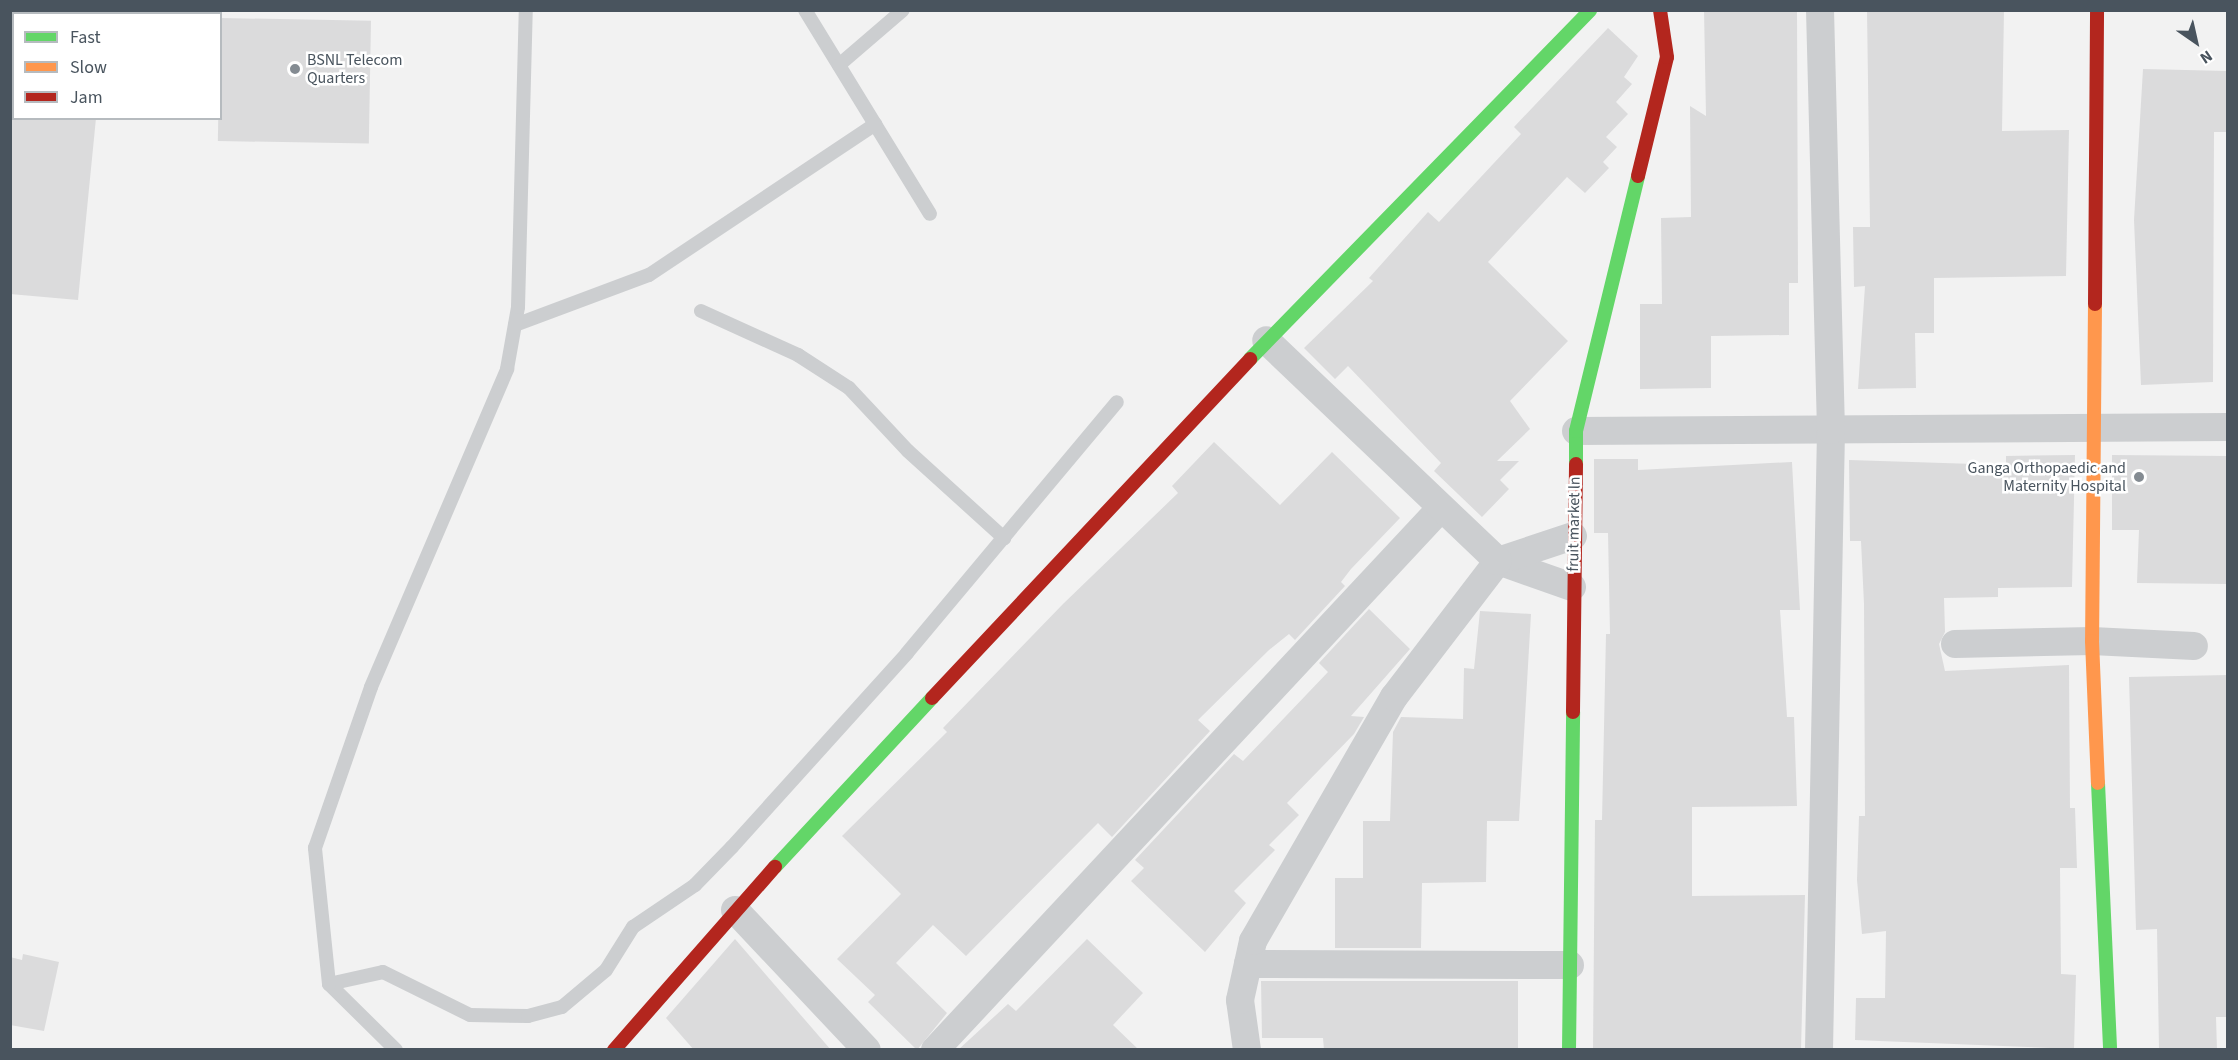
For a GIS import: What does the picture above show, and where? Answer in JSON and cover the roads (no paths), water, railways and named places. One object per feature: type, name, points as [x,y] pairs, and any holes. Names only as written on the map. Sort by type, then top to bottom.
[{"type":"street","points":[[614,1050],[735,910],[1266,340],[1590,10]]},
{"type":"street","name":"fruit market ln","points":[[1569,1050],[1572,587],[1576,431],[1667,57],[1660,10]]},
{"type":"street","points":[[1819,1050],[1831,430],[1820,10]]},
{"type":"street","points":[[2097,10],[2091,430],[2092,641],[2110,1050]]},
{"type":"street","points":[[1266,340],[1440,509],[1498,561],[1572,587]]},
{"type":"street","points":[[1576,431],[2091,430],[2228,427]]},
{"type":"street","points":[[935,1050],[1440,509]]},
{"type":"street","points":[[1247,1050],[1240,1000],[1253,941],[1394,697],[1498,561],[1574,536]]},
{"type":"street","points":[[1955,644],[2092,641],[2194,646]]},
{"type":"street","points":[[735,910],[867,1050]]},
{"type":"street","points":[[1248,964],[1570,965]]},
{"type":"lane","points":[[396,1050],[329,984],[315,848],[371,687],[507,369],[515,325],[526,10]]},
{"type":"lane","points":[[805,10],[930,214]]},
{"type":"lane","points":[[839,65],[903,10]]},
{"type":"lane","points":[[515,325],[650,275],[875,124]]},
{"type":"lane","points":[[701,311],[798,355],[849,388],[908,451],[1004,538]]},
{"type":"lane","points":[[329,984],[383,972],[470,1015],[528,1016],[562,1006],[606,970],[633,927],[695,885],[732,847],[1004,538],[1117,402]]},
{"type":"place","name":"BSNL Telecom Quarters","points":[[295,69]]},
{"type":"place","name":"Ganga Orthopaedic and Maternity Hospital","points":[[2139,477]]}]
